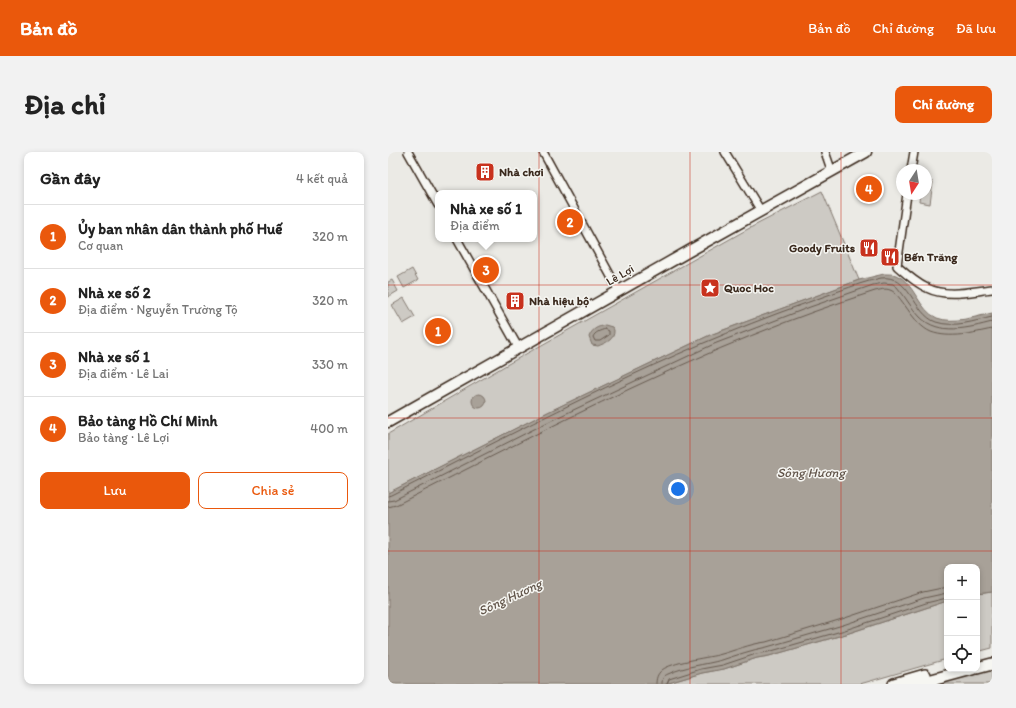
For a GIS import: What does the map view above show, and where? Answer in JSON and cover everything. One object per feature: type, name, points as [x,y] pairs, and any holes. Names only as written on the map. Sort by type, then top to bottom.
[{"type":"main road","name":"Lê Lợi","points":[[388,422],[518,347],[866,152]]},
{"type":"main road","points":[[980,660],[992,657]]},
{"type":"main road","points":[[980,667],[992,664]]},
{"type":"main road","points":[[894,684],[932,679],[944,671]]},
{"type":"main road","points":[[917,684],[960,672]]},
{"type":"street","points":[[408,152],[435,201]]},
{"type":"street","points":[[544,152],[619,291]]},
{"type":"street","points":[[725,152],[761,211]]},
{"type":"street","points":[[826,152],[832,172]]},
{"type":"street","points":[[912,164],[914,152]]},
{"type":"street","points":[[906,200],[897,266],[928,289],[960,293],[992,289]]},
{"type":"street","points":[[459,242],[518,347]]},
{"type":"shaded area","points":[[822,191],[859,280],[710,335],[548,412],[388,493],[388,434],[508,364],[746,230]]},
{"type":"shaded area","points":[[919,200],[931,200],[930,204],[919,202]]},
{"type":"shaded area","points":[[412,269],[418,280],[404,288],[398,277]]},
{"type":"shaded area","points":[[392,280],[398,291],[388,297],[388,282]]},
{"type":"shaded area","points":[[404,298],[415,317],[403,324],[392,305]]},
{"type":"shaded area","points":[[992,592],[992,648],[980,651],[980,600],[980,594]]},
{"type":"shaded area","points":[[944,602],[944,660],[860,684],[665,684],[702,673],[724,669],[757,658],[846,634]]},
{"type":"shaded area","points":[[992,667],[992,684],[938,684],[975,672],[980,672],[980,671]]},
{"type":"water","name":"Sông Hương","points":[[884,274],[895,275],[907,284],[931,314],[943,320],[971,318],[992,313],[992,592],[980,594],[980,564],[944,564],[944,602],[846,634],[757,658],[724,669],[702,673],[665,684],[388,684],[388,493],[548,412],[710,335],[859,280]]},
{"type":"water","points":[[605,325],[612,327],[614,330],[613,336],[609,341],[601,345],[592,345],[589,337],[593,330]]},
{"type":"water","points":[[476,394],[482,394],[486,398],[486,404],[482,408],[476,408],[472,404],[472,398]]},
{"type":"place","name":"Nhà chơi","points":[[485,172]]},
{"type":"place","name":"Bảo tàng Hồ Chí Minh","points":[[869,189]]},
{"type":"place","name":"Nhà xe số 2","points":[[570,222]]},
{"type":"place","name":"Goody Fruits","points":[[869,248]]},
{"type":"place","name":"Bến Trăng","points":[[890,257]]},
{"type":"place","name":"Nhà xe số 1","points":[[486,270]]},
{"type":"place","name":"Quoc Hoc","points":[[710,288]]},
{"type":"place","name":"Nhà hiệu bộ","points":[[515,301]]},
{"type":"place","name":"Ủy ban nhân dân thành phố Huế","points":[[438,331]]}]
